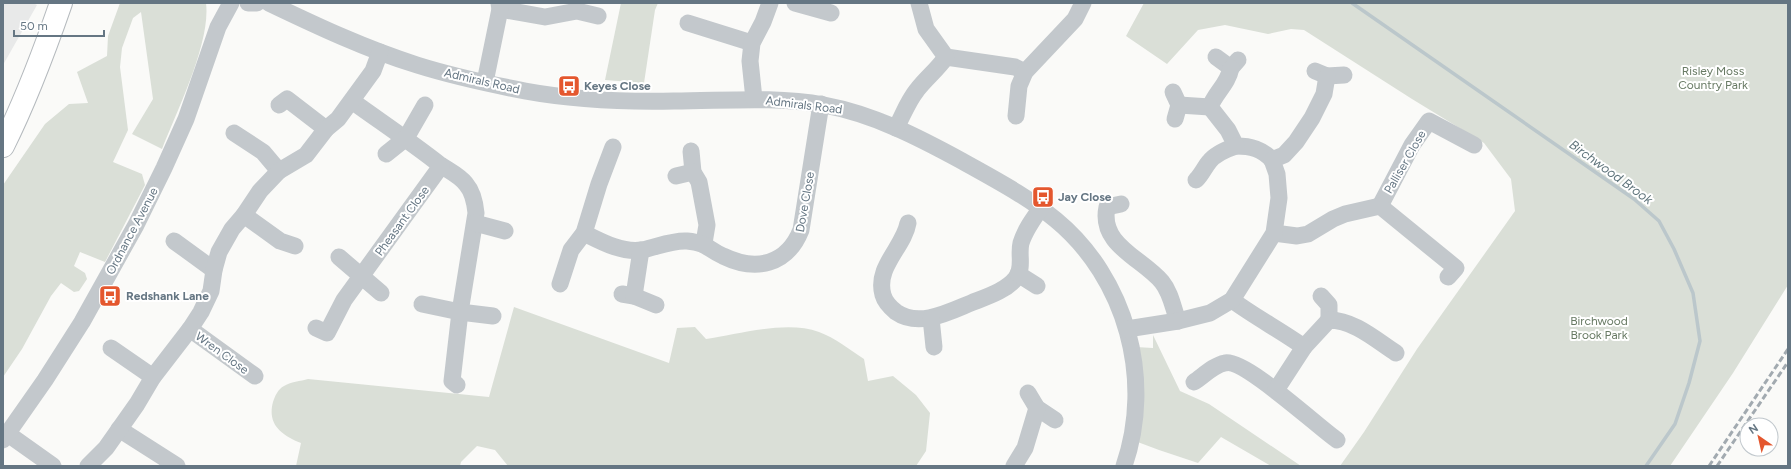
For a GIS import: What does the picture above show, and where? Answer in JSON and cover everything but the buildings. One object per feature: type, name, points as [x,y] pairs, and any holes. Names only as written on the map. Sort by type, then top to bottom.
[{"type":"main road","points":[[3,146],[21,110],[41,62],[62,3]]},
{"type":"street","name":"Ordnance Avenue","points":[[215,3],[218,27]]},
{"type":"street","name":"Ordnance Avenue","points":[[5,437],[46,380],[82,322],[136,225],[186,119],[218,27],[230,3]]},
{"type":"street","points":[[248,3],[257,3]]},
{"type":"street","name":"Admirals Road","points":[[269,3],[329,31],[380,52],[419,65],[526,91],[578,98],[668,101],[754,99],[821,104],[872,117],[934,146],[992,178],[1040,208],[1075,238],[1093,260],[1120,306],[1132,350],[1136,385],[1131,439],[1124,466]]},
{"type":"street","points":[[754,99],[750,61],[752,43],[763,22],[770,3]]},
{"type":"street","points":[[795,3],[834,15]]},
{"type":"street","points":[[919,3],[926,29],[946,57],[1015,67],[1025,72]]},
{"type":"street","points":[[1016,116],[1019,86],[1025,72],[1080,21],[1083,3]]},
{"type":"street","points":[[486,82],[499,6],[545,17],[577,11],[598,16]]},
{"type":"street","points":[[688,23],[752,43]]},
{"type":"street","points":[[88,466],[106,448],[153,377],[190,329],[211,291],[214,270],[219,252],[232,229],[244,215],[260,191],[279,171],[306,154],[326,129],[338,119],[373,71],[380,52]]},
{"type":"street","points":[[896,128],[909,102],[918,89],[946,57]]},
{"type":"street","points":[[1210,107],[1213,100],[1230,76],[1235,64],[1216,57]]},
{"type":"street","points":[[1272,160],[1284,154],[1296,142],[1324,94],[1329,74]]},
{"type":"street","points":[[280,105],[287,99],[326,129]]},
{"type":"street","points":[[352,101],[406,138],[441,166],[458,175],[468,186],[474,201],[476,213],[460,312],[452,381],[457,385]]},
{"type":"street","name":"Dove Close","points":[[584,233],[603,242],[621,248],[641,250],[686,241],[704,243],[723,256],[745,264],[766,264],[779,259],[791,249],[801,230],[821,104]]},
{"type":"street","points":[[386,154],[406,138],[425,105]]},
{"type":"street","points":[[1175,105],[1210,107],[1228,130],[1236,146]]},
{"type":"street","name":"Palliser Close","points":[[1274,233],[1297,236],[1308,234],[1333,219],[1345,214],[1380,206],[1412,145],[1429,121],[1474,145]]},
{"type":"street","points":[[234,133],[263,152],[279,171]]},
{"type":"street","points":[[1127,329],[1178,321],[1210,313],[1232,300],[1274,233],[1279,198],[1277,174],[1272,160],[1259,149],[1246,146],[1236,146],[1214,157],[1196,181]]},
{"type":"street","points":[[560,284],[571,250],[584,233],[599,184],[614,147]]},
{"type":"street","points":[[691,151],[693,172],[699,182],[705,207],[707,225],[704,243]]},
{"type":"street","name":"Pheasant Close","points":[[316,328],[327,333],[344,300],[441,166]]},
{"type":"street","points":[[676,176],[693,172]]},
{"type":"street","points":[[1121,204],[1107,207],[1105,214],[1106,226],[1121,248],[1154,273],[1163,283],[1168,292],[1178,321]]},
{"type":"street","name":"Palliser Close","points":[[1380,206],[1456,268],[1448,277]]},
{"type":"street","points":[[911,232],[894,251],[884,272],[882,283],[883,296],[890,307],[899,314],[914,319],[931,318],[997,292],[1009,285],[1018,274],[1021,264],[1020,248],[1022,241],[1040,208]]},
{"type":"street","points":[[244,215],[280,241],[295,246]]},
{"type":"street","points":[[474,223],[505,231]]},
{"type":"street","points":[[174,241],[214,270]]},
{"type":"street","points":[[641,250],[628,295],[656,306]]},
{"type":"street","points":[[339,257],[381,293]]},
{"type":"street","points":[[1018,274],[1037,286]]},
{"type":"street","points":[[1321,296],[1329,305],[1330,320]]},
{"type":"street","points":[[1232,300],[1255,317],[1304,346]]},
{"type":"street","points":[[422,304],[460,312],[493,316]]},
{"type":"street","points":[[931,318],[934,347]]},
{"type":"street","points":[[1276,390],[1304,346],[1330,320],[1338,320],[1351,324],[1397,352]]},
{"type":"street","name":"Wren Close","points":[[190,329],[256,378]]},
{"type":"street","points":[[111,348],[153,377]]},
{"type":"street","points":[[1194,382],[1209,371],[1224,363],[1230,362],[1276,390],[1338,441]]},
{"type":"street","points":[[1023,390],[1037,408],[1055,420]]},
{"type":"street","points":[[1014,466],[1025,448],[1037,408]]},
{"type":"street","points":[[119,429],[177,466]]},
{"type":"street","points":[[5,437],[53,466]]},
{"type":"shaded area","points":[[3,3],[33,3],[37,5],[3,65]]},
{"type":"green space","points":[[120,3],[206,3],[206,19],[203,37],[192,76],[162,149],[132,134],[153,99],[141,12],[133,18],[122,48],[120,67],[128,130],[113,162],[142,174],[145,185],[105,262],[80,252],[74,266],[85,273],[87,279],[79,291],[74,292],[61,283],[51,296],[22,349],[3,377],[3,185],[45,124],[69,104],[88,103],[77,72],[107,56],[108,36]]},
{"type":"green space","points":[[621,3],[658,3],[655,10],[644,83],[605,80]]},
{"type":"green space","name":"Birchwood Brook Park","points":[[1144,3],[1788,3],[1788,285],[1733,373],[1670,466],[1340,466],[1364,432],[1417,349],[1515,211],[1511,179],[1484,143],[1304,30],[1291,29],[1268,34],[1225,25],[1198,30],[1167,64],[1126,36]]},
{"type":"green space","points":[[514,307],[669,363],[677,328],[695,327],[706,339],[748,331],[792,327],[825,334],[864,359],[868,381],[893,376],[916,395],[930,413],[926,451],[916,466],[508,466],[495,450],[477,446],[461,462],[460,466],[296,466],[301,443],[287,436],[277,428],[272,417],[273,402],[277,393],[282,387],[308,379],[489,397]]},
{"type":"green space","points":[[1153,335],[1180,391],[1209,404],[1301,466],[1271,466],[1221,437],[1198,463],[1135,441],[1136,347],[1153,348]]},
{"type":"waterway","name":"Birchwood Brook","points":[[1352,3],[1634,199],[1659,221],[1674,249],[1693,293],[1700,341],[1689,383],[1675,424],[1646,466]]},
{"type":"railway","points":[[1709,466],[1788,349]]},
{"type":"railway","points":[[1717,466],[1788,362]]},
{"type":"place","name":"Keyes Close","points":[[569,86]]},
{"type":"place","name":"Jay Close","points":[[1043,197]]},
{"type":"place","name":"Redshank Lane","points":[[110,296]]},
{"type":"park label","name":"Risley Moss Country Park","points":[[1713,78]]}]
